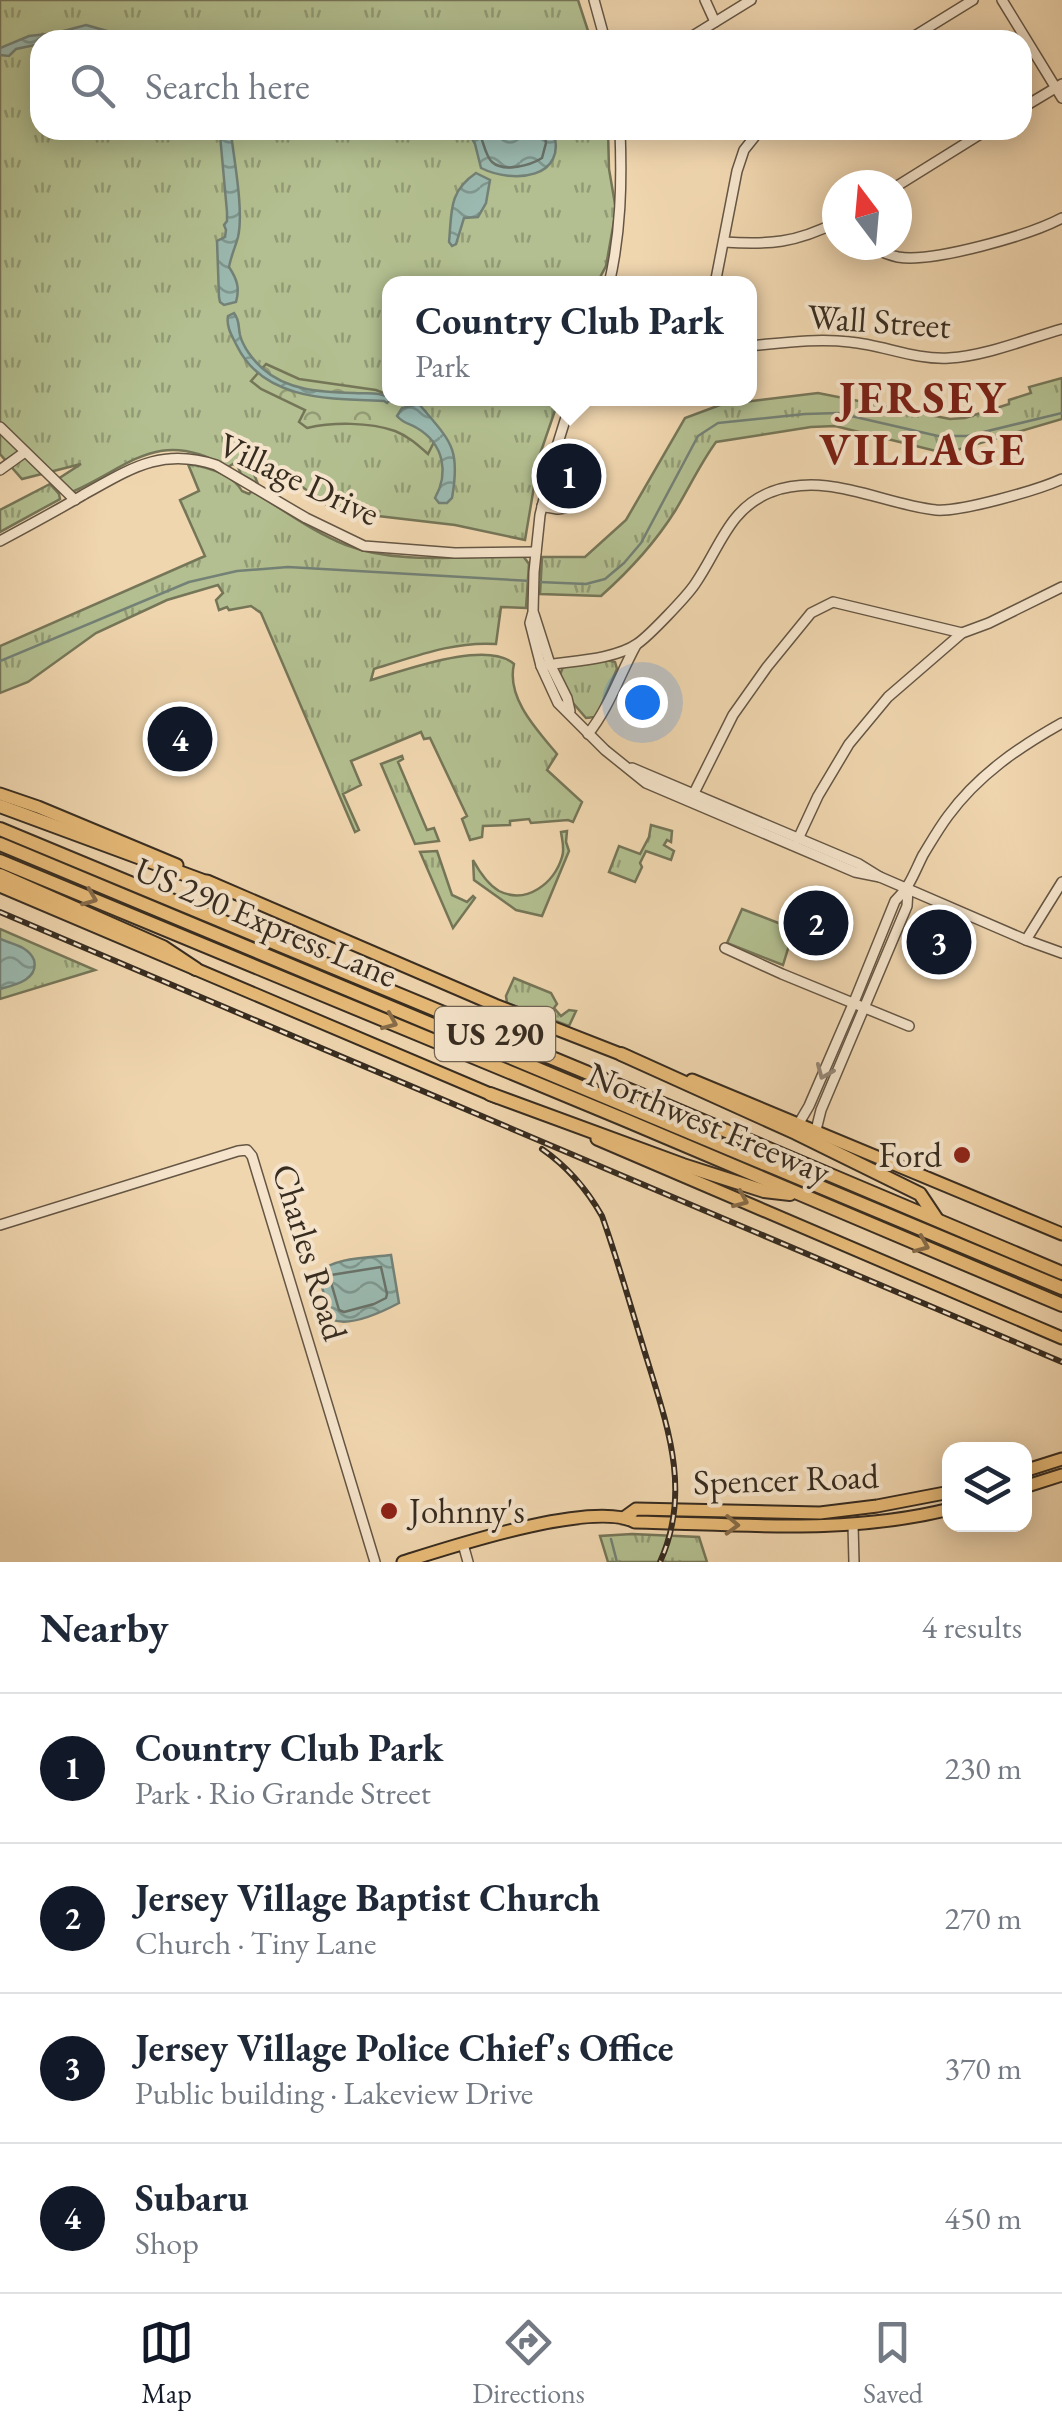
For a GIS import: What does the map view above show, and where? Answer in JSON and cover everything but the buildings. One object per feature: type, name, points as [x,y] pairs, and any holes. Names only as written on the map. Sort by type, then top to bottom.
[{"type":"highway","points":[[0,806],[214,885]]},
{"type":"highway","name":"Northwest Freeway","points":[[0,828],[1062,1273]]},
{"type":"highway","name":"US 290 Express Lane","points":[[0,844],[1062,1288]]},
{"type":"highway","name":"Northwest Freeway","points":[[0,860],[1062,1305]]},
{"type":"highway","points":[[0,875],[163,947],[196,969]]},
{"type":"highway","points":[[621,1054],[920,1194],[937,1220]]},
{"type":"highway","points":[[490,1094],[764,1192],[804,1195]]},
{"type":"main road","points":[[0,794],[186,869],[214,885],[510,1011],[799,1123],[1062,1234]]},
{"type":"main road","points":[[0,886],[1062,1338]]},
{"type":"main road","points":[[1032,1469],[1062,1460]]},
{"type":"main road","points":[[1032,1484],[1062,1475]]},
{"type":"main road","name":"Spencer Road","points":[[403,1562],[534,1525],[625,1516],[636,1509],[820,1513],[942,1494]]},
{"type":"main road","points":[[820,1513],[842,1516],[853,1525],[866,1516],[898,1512],[942,1495]]},
{"type":"main road","name":"Spencer Road","points":[[625,1516],[635,1522],[788,1527],[853,1525],[942,1511]]},
{"type":"street","points":[[594,0],[602,30]]},
{"type":"street","points":[[705,0],[715,22]]},
{"type":"street","points":[[702,30],[751,0]]},
{"type":"street","points":[[924,30],[974,0]]},
{"type":"street","points":[[1002,0],[1022,30]]},
{"type":"street","points":[[1032,45],[1059,86],[1062,98]]},
{"type":"street","points":[[1032,102],[1059,86]]},
{"type":"street","points":[[610,276],[622,186],[620,140]]},
{"type":"street","points":[[717,276],[737,171],[752,140]]},
{"type":"street","points":[[912,177],[971,140]]},
{"type":"street","points":[[912,257],[1009,239],[1062,218]]},
{"type":"street","points":[[724,242],[787,242],[822,230]]},
{"type":"street","name":"Wall Street","points":[[757,345],[815,340],[852,342],[949,358],[1062,330]]},
{"type":"street","points":[[570,406],[542,506],[533,612],[545,665],[567,698],[571,714],[588,734],[625,766],[692,798],[797,842],[855,872],[880,877],[1062,953]]},
{"type":"street","points":[[0,427],[74,500]]},
{"type":"street","points":[[542,506],[558,509],[573,505],[586,496],[592,482],[583,457],[557,446]]},
{"type":"street","points":[[0,470],[25,452]]},
{"type":"street","name":"Village Drive","points":[[0,541],[130,468],[162,458],[187,458],[216,465],[306,518],[364,546],[455,554],[536,552]]},
{"type":"street","points":[[588,734],[600,720],[636,645],[693,588],[736,515],[756,498],[814,485],[937,510],[961,509],[1062,479]]},
{"type":"street","points":[[797,842],[818,796],[849,744],[888,697],[962,633],[989,624],[1062,587]]},
{"type":"street","points":[[692,798],[734,714],[811,613],[832,602],[962,633]]},
{"type":"street","points":[[545,665],[610,655],[636,645]]},
{"type":"street","points":[[816,1130],[895,901],[908,889],[949,814],[982,778],[1019,747],[1062,723]]},
{"type":"street","points":[[1026,940],[1062,882]]},
{"type":"street","points":[[725,948],[909,1026]]},
{"type":"street","points":[[799,1123],[859,1005]]},
{"type":"street","name":"Charles Road","points":[[0,1225],[247,1150],[252,1156],[374,1562]]},
{"type":"street","points":[[853,1525],[854,1562]]},
{"type":"street","points":[[462,1544],[468,1562]]},
{"type":"green space","points":[[0,0],[578,0],[588,30],[30,30],[30,140],[608,140],[616,210],[601,276],[382,276],[382,406],[557,406],[539,457],[525,540],[455,525],[335,511],[241,442],[258,484],[233,464],[228,467],[182,450],[163,450],[129,462],[72,492],[58,479],[81,464],[22,479],[0,454]]},
{"type":"green space","points":[[266,364],[299,379],[376,390],[382,392],[382,406],[407,406],[436,438],[428,454],[404,435],[385,428],[351,424],[307,428],[299,422],[305,410],[251,381]]},
{"type":"green space","points":[[1062,378],[1062,419],[950,452],[835,426],[716,442],[659,534],[601,596],[540,594],[542,557],[585,557],[626,520],[685,418],[717,406],[757,406],[757,400],[818,393],[950,419],[965,418],[1009,404],[1009,400],[1031,393],[1029,387]]},
{"type":"green space","points":[[562,454],[578,461],[583,484],[570,499],[552,501],[549,496]]},
{"type":"green space","points":[[188,464],[226,475],[242,491],[252,491],[322,534],[367,551],[433,558],[523,556],[529,564],[526,608],[501,607],[496,644],[449,647],[419,655],[374,669],[371,680],[465,656],[501,657],[514,664],[519,701],[557,754],[547,770],[582,802],[573,822],[510,821],[510,825],[483,826],[482,837],[470,840],[462,819],[467,816],[430,738],[424,739],[421,732],[351,761],[361,785],[343,794],[359,830],[355,832],[261,613],[251,606],[219,610],[216,600],[223,593],[218,585],[167,600],[96,633],[28,682],[0,693],[0,646],[205,556],[180,500],[199,491]]},
{"type":"green space","points":[[50,484],[60,499],[0,532],[0,510]]},
{"type":"green space","points":[[615,662],[617,669],[597,715],[586,718],[559,677],[563,667]]},
{"type":"green space","points":[[402,756],[398,762],[427,830],[434,828],[439,841],[415,844],[381,764]]},
{"type":"green space","points":[[651,825],[672,831],[671,842],[667,840],[664,845],[674,851],[671,860],[646,851],[635,882],[609,872],[619,846],[640,854]]},
{"type":"green space","points":[[567,831],[569,851],[542,916],[516,910],[474,880],[473,860],[499,891],[520,895],[538,889],[558,866],[563,851],[561,832]]},
{"type":"green space","points":[[437,851],[452,895],[467,902],[475,898],[453,928],[420,852]]},
{"type":"green space","points":[[742,909],[794,929],[783,965],[727,943]]},
{"type":"green space","points":[[0,929],[95,970],[0,999]]},
{"type":"green space","points":[[514,978],[551,993],[557,1004],[554,1008],[561,1016],[569,1010],[576,1011],[569,1026],[507,1003]]},
{"type":"green space","points":[[600,1536],[699,1537],[707,1562],[608,1562]]},
{"type":"water","points":[[86,25],[104,30],[67,30]]},
{"type":"water","points":[[29,36],[30,46],[16,49],[9,56],[0,55],[0,48]]},
{"type":"water","points":[[220,140],[232,140],[240,214],[229,267],[237,284],[237,297],[236,302],[224,305],[219,297],[217,241],[225,237],[227,212]]},
{"type":"water","points":[[473,140],[555,140],[556,146],[546,168],[508,176],[481,168]]},
{"type":"water","points":[[476,173],[490,180],[486,203],[478,217],[464,218],[452,246],[449,242],[453,203],[460,188]]},
{"type":"water","points":[[234,313],[241,340],[272,376],[317,391],[379,394],[382,401],[321,397],[281,387],[264,378],[237,346],[228,316]]},
{"type":"water","points":[[421,406],[451,446],[455,467],[452,498],[447,503],[439,503],[435,498],[443,469],[438,451],[426,435],[397,416],[402,408]]},
{"type":"water","points":[[0,939],[27,950],[35,967],[29,977],[0,989]]},
{"type":"water","points":[[391,1255],[399,1303],[356,1320],[331,1319],[318,1273],[342,1261]]},
{"type":"waterway","points":[[539,582],[586,584],[605,579],[624,563],[641,543],[698,436],[718,423],[838,413],[938,436],[967,436],[1062,413]]},
{"type":"waterway","points":[[0,661],[189,582],[237,571],[288,567],[531,581]]},
{"type":"waterway","points":[[611,1539],[617,1562]]},
{"type":"railway","points":[[0,912],[1062,1362]]},
{"type":"railway","points":[[542,1149],[576,1179],[602,1216],[659,1398],[675,1479],[675,1507],[660,1562]]},
{"type":"place","name":"Country Club Park","points":[[569,476]]},
{"type":"place","name":"Subaru","points":[[180,739]]},
{"type":"place","name":"Jersey Village Baptist Church","points":[[816,923]]},
{"type":"place","name":"Jersey Village Police Chief's Office","points":[[939,942]]},
{"type":"place","name":"Ford","points":[[962,1155]]},
{"type":"place","name":"Johnny's","points":[[389,1511]]},
{"type":"district","name":"JERSEY VILLAGE","points":[[923,423]]}]
